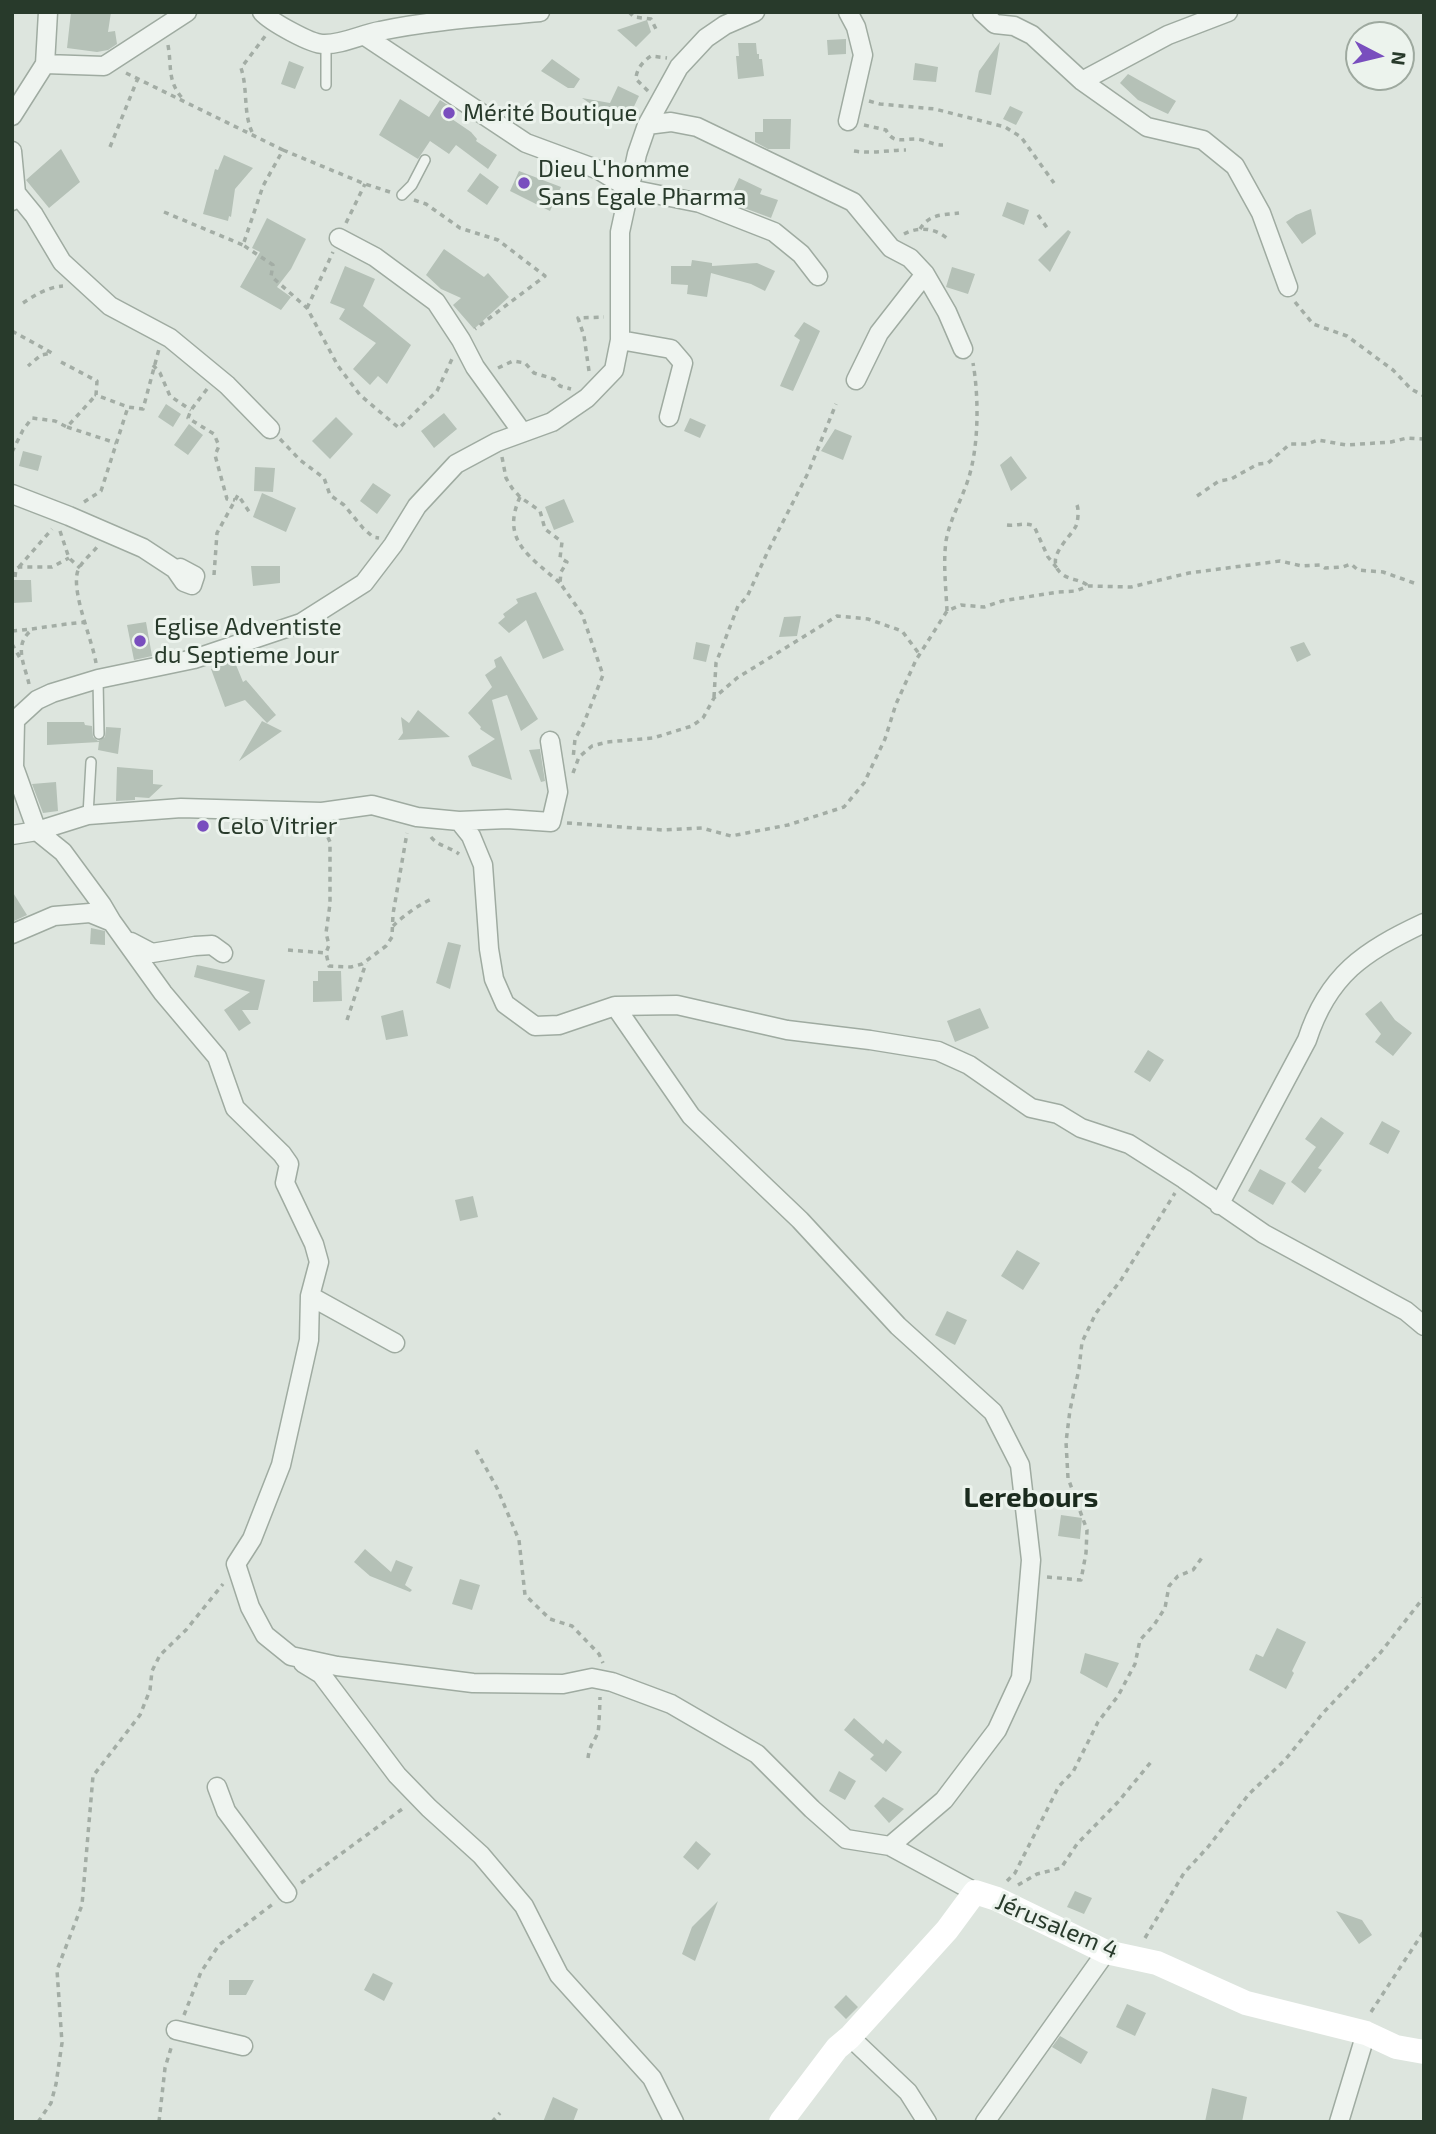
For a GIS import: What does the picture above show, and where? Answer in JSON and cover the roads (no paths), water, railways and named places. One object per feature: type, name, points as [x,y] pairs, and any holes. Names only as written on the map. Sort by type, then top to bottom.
[{"type":"street","points":[[12,116],[45,64],[48,12]]},
{"type":"street","points":[[45,64],[104,66],[187,12]]},
{"type":"street","points":[[262,12],[278,25],[322,44],[379,31],[540,12]]},
{"type":"street","points":[[674,2122],[652,2078],[559,1975],[524,1906],[481,1855],[397,1775],[321,1674],[291,1656],[265,1635],[250,1607],[236,1564],[253,1539],[281,1465],[309,1340],[310,1296],[319,1262],[314,1244],[285,1183],[289,1164],[235,1108],[217,1057],[163,993],[63,852],[37,831],[14,768],[13,723],[37,700],[98,679],[194,659],[301,623],[364,583],[393,545],[417,506],[456,464],[497,442],[552,422],[614,370],[620,340],[620,232],[637,154],[647,125],[679,67],[706,38],[725,25],[755,12]]},
{"type":"street","points":[[848,12],[856,27],[863,55],[848,121]]},
{"type":"street","points":[[982,12],[995,24],[1014,26],[1032,34],[1082,81],[1147,127],[1203,140],[1235,166],[1261,213],[1288,288]]},
{"type":"street","points":[[1082,81],[1168,35],[1228,12]]},
{"type":"street","points":[[365,36],[526,143],[598,170],[630,189],[699,203],[774,232],[800,254],[818,276]]},
{"type":"street","points":[[647,125],[671,122],[697,127],[853,202],[891,248],[910,258],[925,274],[947,312],[962,349]]},
{"type":"street","points":[[12,151],[14,197],[34,215],[62,262],[110,306],[170,338],[220,379],[270,429]]},
{"type":"street","points":[[339,238],[375,257],[436,302],[475,367],[522,432]]},
{"type":"street","points":[[856,380],[879,333],[925,274]]},
{"type":"street","points":[[620,340],[671,349],[683,363],[668,417]]},
{"type":"street","points":[[12,495],[142,548],[176,569],[184,582],[192,584],[187,572]]},
{"type":"street","points":[[12,835],[37,831],[88,815],[181,808],[322,812],[372,805],[410,816],[459,821],[507,819],[551,822],[558,789],[550,741]]},
{"type":"street","points":[[459,821],[471,836],[483,865],[489,949],[494,978],[505,1004],[536,1026],[559,1025],[615,1006],[677,1004],[787,1030],[938,1052],[969,1065],[1031,1108],[1058,1114],[1081,1128],[1129,1144],[1264,1234],[1406,1311],[1424,1326]]},
{"type":"street","points":[[12,934],[54,916],[90,913],[111,922]]},
{"type":"street","points":[[1219,1205],[1307,1040],[1316,1013],[1335,983],[1384,942],[1424,923]]},
{"type":"street","points":[[127,940],[152,953],[212,945],[223,953]]},
{"type":"street","points":[[615,1006],[691,1116],[800,1220],[898,1326],[993,1412],[1020,1465],[1031,1560],[1021,1678],[997,1730],[944,1800],[890,1846]]},
{"type":"street","points":[[310,1296],[395,1343]]},
{"type":"street","points":[[291,1656],[337,1666],[473,1683],[563,1684],[592,1678],[671,1704],[757,1754],[812,1810],[846,1839],[890,1846],[987,1896]]},
{"type":"street","points":[[217,1787],[226,1811],[287,1893]]},
{"type":"street","name":"Jérusalem 4","points":[[781,2122],[837,2048],[947,1930],[987,1896],[1115,1954],[1157,1963],[1245,2003],[1363,2032],[1396,2047],[1424,2052]]},
{"type":"street","points":[[985,2122],[1115,1954]]},
{"type":"street","points":[[176,2030],[243,2046]]},
{"type":"street","points":[[1339,2122],[1363,2032]]},
{"type":"street","points":[[850,2037],[908,2092],[927,2122]]},
{"type":"lane","points":[[326,43],[326,85]]},
{"type":"lane","points":[[402,195],[412,185],[425,160]]},
{"type":"lane","points":[[98,679],[99,734]]},
{"type":"lane","points":[[88,815],[91,762]]},
{"type":"place","name":"Mérité Boutique","points":[[449,113]]},
{"type":"place","name":"Dieu L'homme Sans Egale Pharma","points":[[524,183]]},
{"type":"place","name":"Eglise Adventiste du Septieme Jour","points":[[140,641]]},
{"type":"place","name":"Celo Vitrier","points":[[203,826]]},
{"type":"district","name":"Lerebours","points":[[1031,1498]]}]
